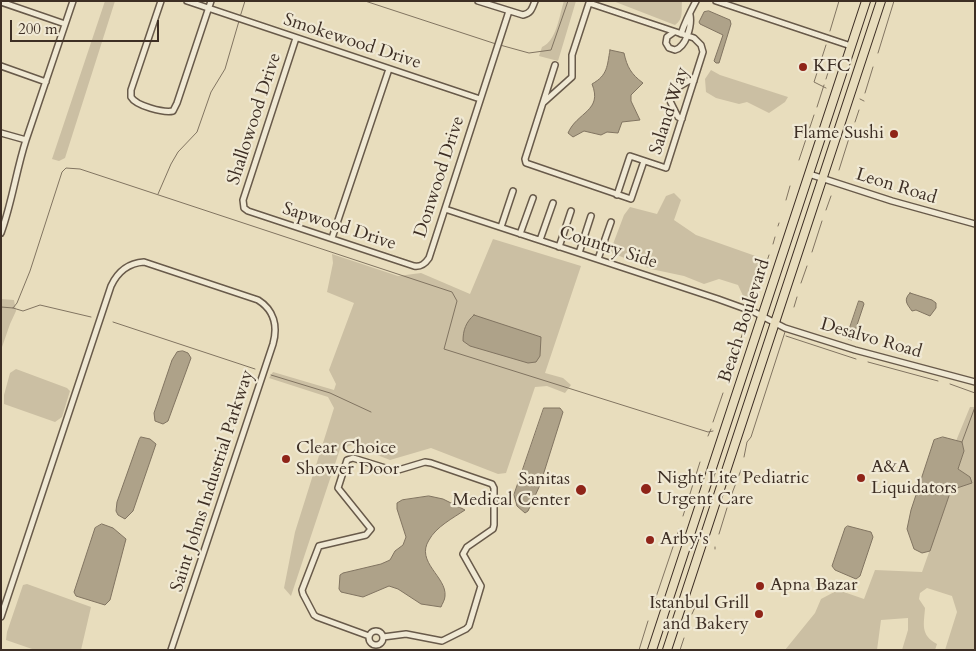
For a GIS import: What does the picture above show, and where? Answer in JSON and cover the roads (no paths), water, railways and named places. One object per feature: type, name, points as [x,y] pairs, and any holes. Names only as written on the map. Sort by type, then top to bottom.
[{"type":"highway","name":"Beach Boulevard","points":[[652,650],[866,1]]},
{"type":"highway","points":[[667,650],[881,1]]},
{"type":"highway","points":[[693,526],[705,532]]},
{"type":"street","points":[[1,233],[9,213],[16,176],[26,140],[73,1]]},
{"type":"street","points":[[161,1],[131,90],[131,97],[133,101],[163,111],[173,111],[177,102],[211,1]]},
{"type":"street","name":"Smokewood Drive","points":[[187,1],[245,22],[480,99]]},
{"type":"street","points":[[478,1],[523,15],[528,14],[535,1]]},
{"type":"street","points":[[543,103],[572,77],[572,55],[589,3],[681,34],[686,19],[690,15],[696,1]]},
{"type":"street","points":[[716,1],[851,46]]},
{"type":"street","points":[[1,2],[65,24]]},
{"type":"street","name":"Donwood Drive","points":[[426,263],[510,12]]},
{"type":"street","name":"Saland Way","points":[[617,195],[630,156],[666,168],[703,48],[698,42],[681,34]]},
{"type":"street","name":"Shallowood Drive","points":[[244,208],[243,200],[296,38]]},
{"type":"street","points":[[555,65],[525,159],[526,163],[631,199],[644,160]]},
{"type":"street","points":[[1,66],[46,82]]},
{"type":"street","points":[[332,238],[389,69]]},
{"type":"street","points":[[682,119],[678,118],[668,96],[670,92],[690,80],[694,81]]},
{"type":"street","points":[[1,134],[26,140]]},
{"type":"street","name":"Leon Road","points":[[809,174],[892,201],[975,224]]},
{"type":"street","points":[[501,227],[513,191]]},
{"type":"street","points":[[520,234],[533,198]]},
{"type":"street","points":[[540,240],[553,203]]},
{"type":"street","name":"Sapwood Drive","points":[[244,208],[248,212],[414,266],[426,263]]},
{"type":"street","name":"Country Side","points":[[445,209],[718,299],[762,317]]},
{"type":"street","points":[[559,246],[572,211]]},
{"type":"street","points":[[579,253],[591,216]]},
{"type":"street","points":[[598,259],[611,222]]},
{"type":"street","name":"Saint Johns Industrial Parkway","points":[[1,617],[115,278],[126,267],[138,263],[152,264],[242,294],[263,303],[275,319],[276,331],[172,650]]},
{"type":"street","name":"Desalvo Road","points":[[762,317],[774,323],[855,350],[975,382]]},
{"type":"street","points":[[369,636],[314,615],[302,590],[319,546],[366,534],[371,528],[338,488],[347,460],[354,458],[395,471],[425,462],[492,484],[494,488],[493,529],[467,547],[463,554],[481,586],[469,626],[442,641],[406,634],[383,637]]},
{"type":"street","points":[[369,636],[372,632],[377,631],[383,637]]},
{"type":"street","points":[[369,636],[371,650]]},
{"type":"street","points":[[370,643],[379,647],[383,637]]},
{"type":"waterway","points":[[240,17],[245,1]]},
{"type":"waterway","points":[[365,1],[496,44]]},
{"type":"waterway","points":[[500,45],[529,53],[551,50],[568,1]]},
{"type":"waterway","points":[[830,31],[839,1]]},
{"type":"waterway","points":[[878,53],[894,1]]},
{"type":"waterway","points":[[158,194],[178,152],[197,132],[211,92],[225,69],[239,21]]},
{"type":"waterway","points":[[826,45],[814,82],[826,88]]},
{"type":"waterway","points":[[826,79],[832,60]]},
{"type":"waterway","points":[[865,93],[873,67]]},
{"type":"waterway","points":[[817,107],[824,85]]},
{"type":"waterway","points":[[860,99],[864,101]]},
{"type":"waterway","points":[[855,122],[859,110]]},
{"type":"waterway","points":[[799,160],[814,115]]},
{"type":"waterway","points":[[839,170],[850,135]]},
{"type":"waterway","points":[[1,307],[13,308],[17,303],[30,271],[62,172],[66,168],[80,169],[452,292],[457,301],[444,349],[708,432],[713,431]]},
{"type":"waterway","points":[[786,200],[790,186]]},
{"type":"waterway","points":[[826,210],[831,196]]},
{"type":"waterway","points":[[812,252],[822,221]]},
{"type":"waterway","points":[[773,244],[775,237]]},
{"type":"waterway","points":[[753,303],[769,255]]},
{"type":"waterway","points":[[801,283],[807,266]]},
{"type":"waterway","points":[[794,307],[797,297]]},
{"type":"waterway","points":[[13,308],[23,311],[40,305],[91,317]]},
{"type":"waterway","points":[[741,338],[748,318]]},
{"type":"waterway","points":[[113,322],[255,369]]},
{"type":"waterway","points":[[744,457],[747,442],[751,437],[785,332]]},
{"type":"waterway","points":[[786,336],[856,359]]},
{"type":"waterway","points":[[730,373],[739,343]]},
{"type":"waterway","points":[[868,362],[938,381]]},
{"type":"waterway","points":[[271,375],[330,393],[371,412]]},
{"type":"waterway","points":[[950,384],[975,393]]},
{"type":"waterway","points":[[713,422],[723,393]]},
{"type":"waterway","points":[[962,442],[975,407]]},
{"type":"waterway","points":[[708,436],[711,429]]},
{"type":"waterway","points":[[683,516],[700,462]]},
{"type":"waterway","points":[[731,496],[741,470]]},
{"type":"waterway","points":[[719,534],[727,508]]},
{"type":"waterway","points":[[652,609],[679,529]]},
{"type":"waterway","points":[[692,614],[697,603]]},
{"type":"waterway","points":[[639,650],[648,621]]},
{"type":"waterway","points":[[680,650],[684,638]]},
{"type":"place","name":"KFC","points":[[803,67]]},
{"type":"place","name":"Flame Sushi","points":[[894,134]]},
{"type":"place","name":"Clear Choice Shower Door","points":[[286,459]]},
{"type":"place","name":"A&A Liquidators","points":[[861,478]]},
{"type":"place","name":"Night Lite Pediatric Urgent Care","points":[[646,489]]},
{"type":"place","name":"Sanitas Medical Center","points":[[581,490]]},
{"type":"place","name":"Arby's","points":[[650,540]]},
{"type":"place","name":"Apna Bazar","points":[[760,586]]},
{"type":"place","name":"Istanbul Grill and Bakery","points":[[759,614]]}]
